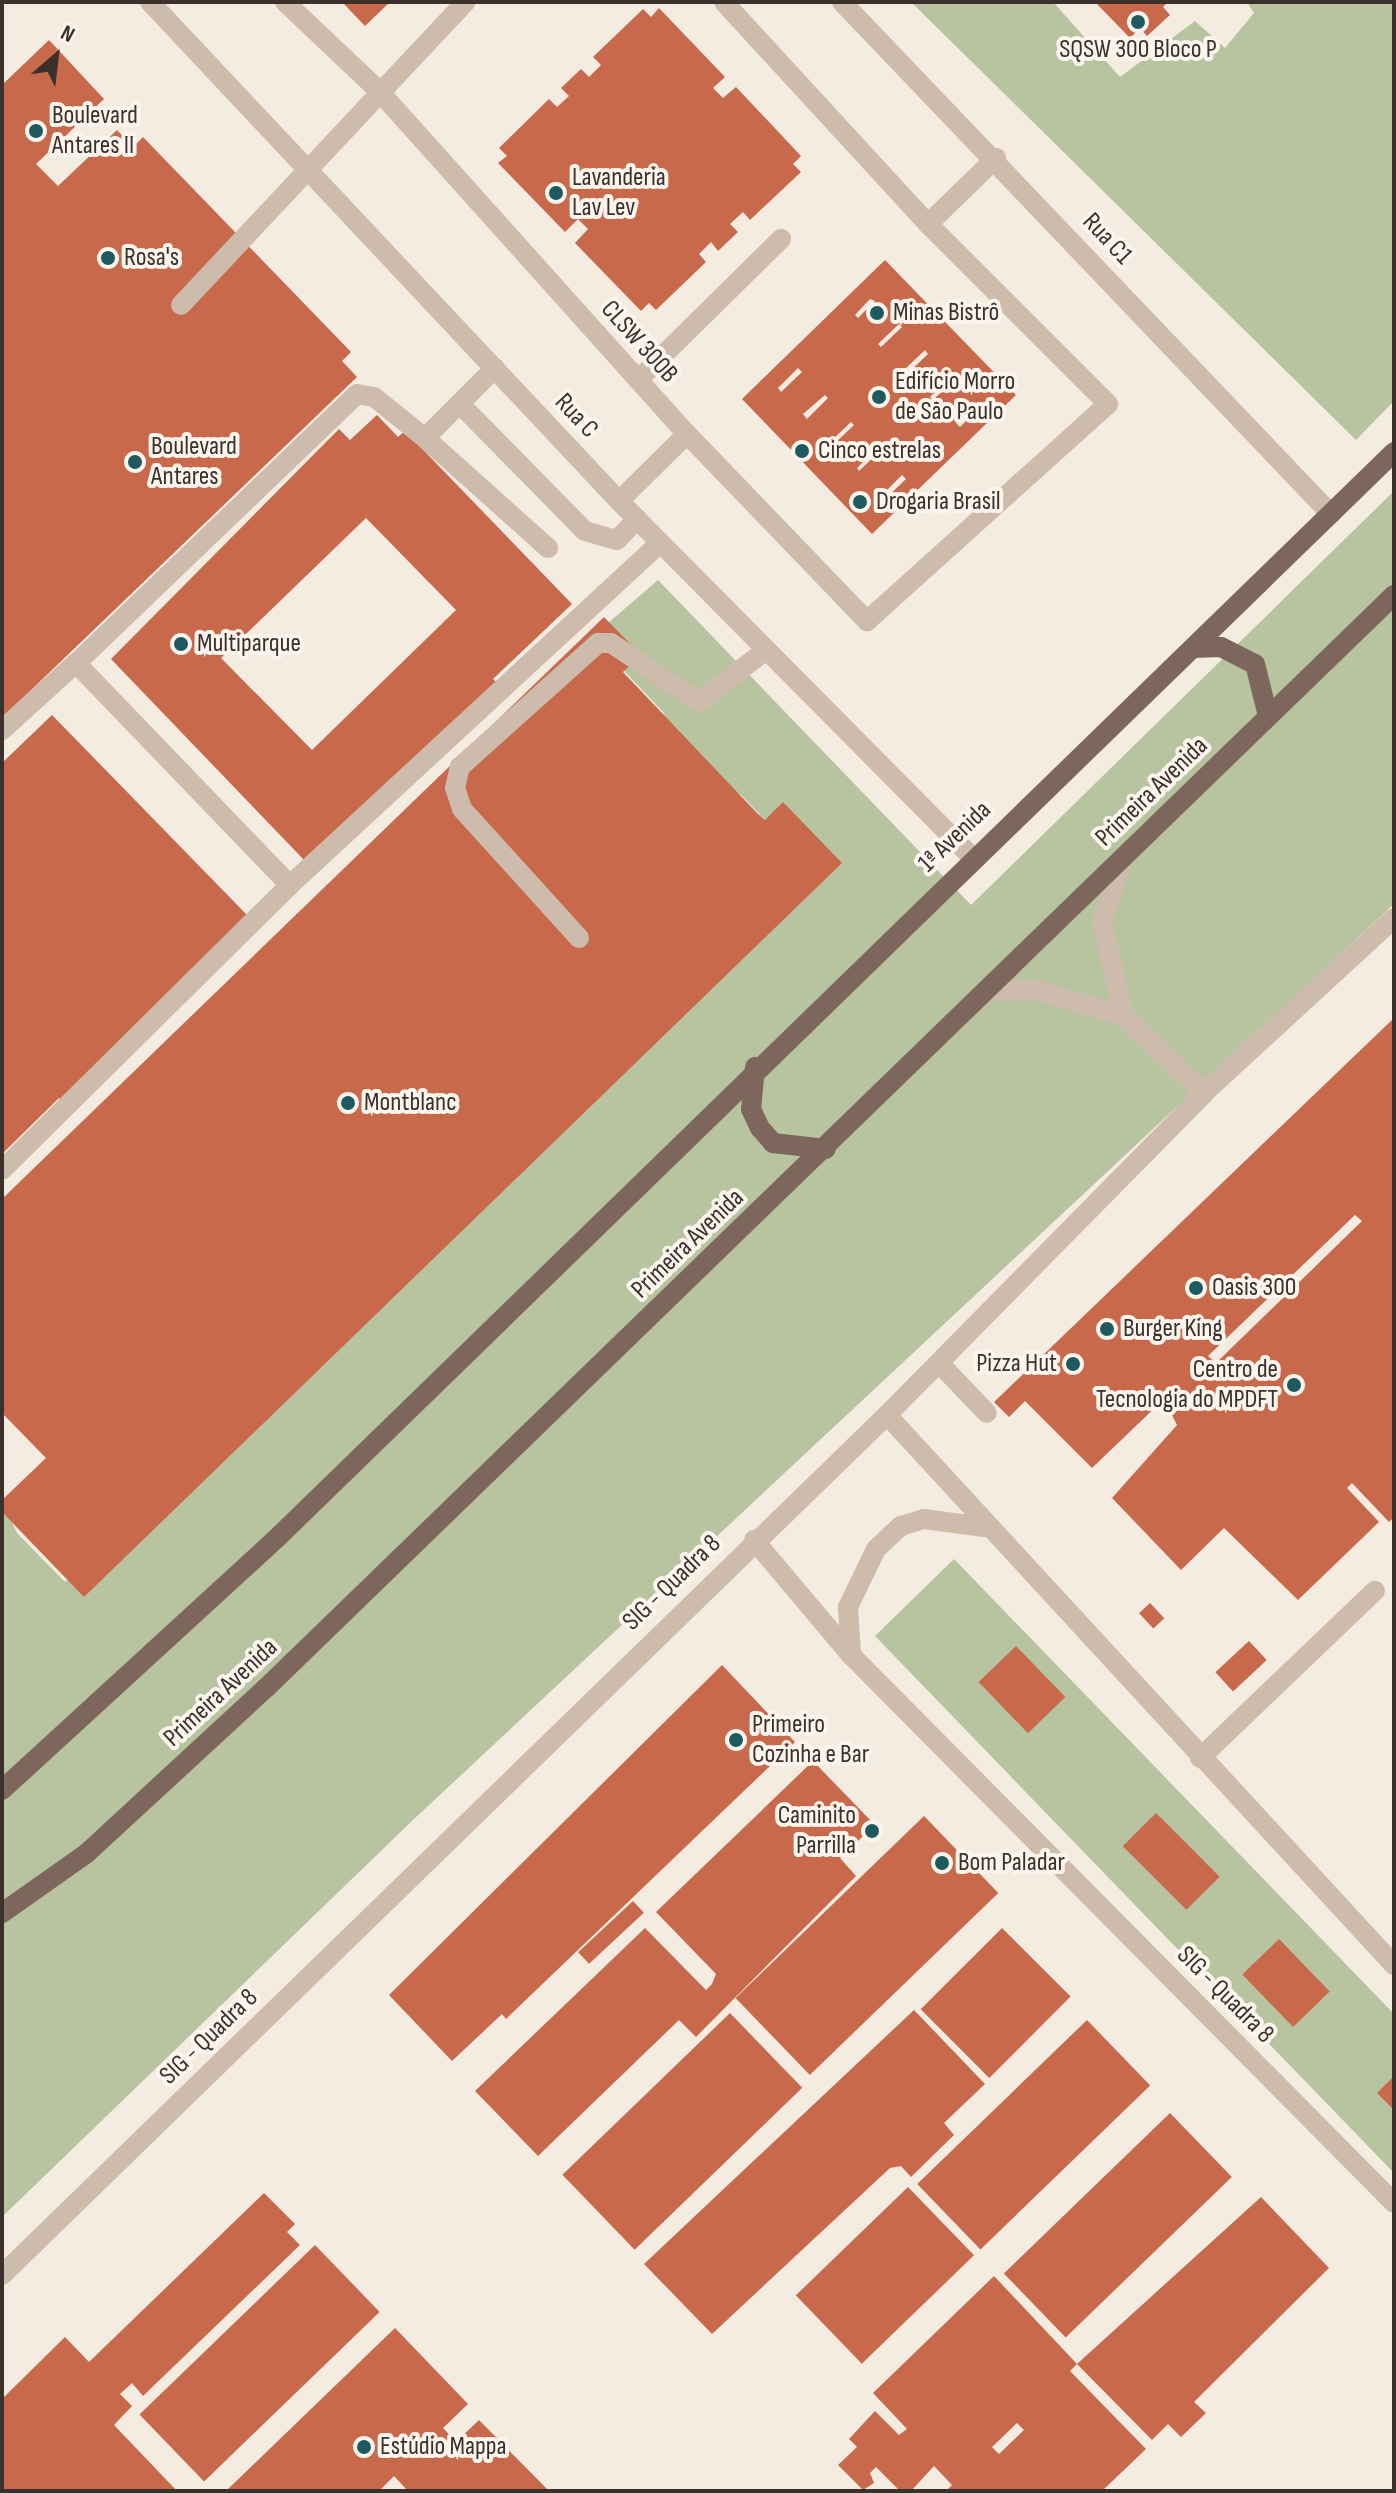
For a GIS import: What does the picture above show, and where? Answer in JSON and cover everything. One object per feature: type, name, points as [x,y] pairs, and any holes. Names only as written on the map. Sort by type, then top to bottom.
[{"type":"main road","points":[[1194,648],[1394,452]]},
{"type":"main road","name":"Primeira Avenida","points":[[2,1913],[87,1853],[266,1688],[826,1149],[1394,595]]},
{"type":"main road","points":[[1194,648],[1221,647],[1255,664],[1268,716]]},
{"type":"main road","name":"1ª Avenida","points":[[755,1067],[1194,648]]},
{"type":"main road","points":[[755,1067],[751,1109],[766,1135],[795,1149],[826,1149]]},
{"type":"main road","points":[[2,1790],[279,1536],[755,1067]]},
{"type":"street","name":"Rua C","points":[[150,2],[313,171],[619,501],[972,857]]},
{"type":"street","name":"CLSW 300B","points":[[285,2],[379,91],[687,434],[867,621],[1108,404],[928,224]]},
{"type":"street","points":[[181,305],[313,171],[379,91],[466,2]]},
{"type":"street","points":[[724,2],[928,224],[996,158]]},
{"type":"street","name":"Rua C1","points":[[842,2],[996,158],[1331,514]]},
{"type":"street","points":[[638,380],[781,239]]},
{"type":"street","points":[[425,438],[495,368]]},
{"type":"street","points":[[2,730],[357,394],[374,397],[425,438],[548,548]]},
{"type":"street","points":[[460,404],[585,531],[617,540],[637,519]]},
{"type":"street","points":[[619,501],[687,434]]},
{"type":"street","points":[[2,1170],[290,885],[660,543]]},
{"type":"street","points":[[579,938],[462,809],[455,788],[460,767],[598,643],[611,643],[699,702],[766,650]]},
{"type":"street","points":[[76,663],[290,885]]},
{"type":"street","points":[[1124,856],[1102,922],[1124,1016]]},
{"type":"street","points":[[754,1540],[887,1415],[1204,1093],[1394,918]]},
{"type":"street","points":[[985,991],[1036,990],[1124,1016],[1204,1093]]},
{"type":"street","points":[[939,1363],[987,1413]]},
{"type":"street","points":[[887,1415],[984,1527],[1394,1965]]},
{"type":"street","points":[[851,1655],[848,1607],[876,1549],[901,1526],[924,1519],[984,1527]]},
{"type":"street","name":"SIG - Quadra 8","points":[[2,2275],[754,1540],[851,1655],[1394,2203]]},
{"type":"street","points":[[1200,1758],[1375,1591]]},
{"type":"green space","points":[[911,2],[1053,2],[1120,77],[1195,21],[1225,48],[1254,13],[1247,2],[1394,2],[1394,401],[1356,440]]},
{"type":"green space","points":[[1394,491],[1394,904],[413,1820],[2,2217],[2,1501],[17,1533],[65,1582],[795,851],[739,793],[654,875],[577,795],[664,713],[592,637],[658,580],[971,905]]},
{"type":"green space","points":[[954,1559],[1394,2014],[1394,2173],[875,1636]]},
{"type":"building","points":[[342,2],[390,2],[365,26]]},
{"type":"building","name":"SQSW 300 Bloco P","points":[[1095,2],[1168,2],[1163,7],[1170,15],[1147,36],[1140,28],[1130,38]]},
{"type":"building","points":[[659,8],[725,77],[713,88],[723,98],[736,87],[801,156],[793,164],[801,172],[750,220],[743,212],[730,224],[738,232],[718,251],[711,242],[699,254],[706,262],[656,310],[649,303],[641,311],[575,243],[588,229],[578,219],[565,232],[498,163],[507,156],[499,148],[549,99],[557,107],[569,96],[561,88],[581,69],[589,77],[601,65],[593,57],[643,9],[651,17]]},
{"type":"building","name":"Boulevard Antares","points":[[49,40],[104,99],[36,164],[58,186],[117,130],[133,147],[143,137],[351,352],[342,361],[357,377],[2,718],[2,85]]},
{"type":"building","name":"Edifício Morro de São Paulo","points":[[885,260],[1016,395],[872,534],[742,399]],"holes":[[[870,299],[875,301],[858,318],[855,315]],[[899,324],[902,327],[881,347],[878,344]],[[925,350],[928,354],[908,373],[904,370]],[[798,368],[802,372],[781,392],[778,388]],[[951,377],[954,380],[933,400],[930,397]],[[825,395],[828,398],[807,419],[803,414]],[[977,404],[980,407],[960,427],[956,423]],[[851,422],[854,425],[833,445],[830,442]],[[876,449],[879,452],[859,471],[857,468]],[[902,475],[906,479],[885,499],[882,495]]]},
{"type":"building","name":"Multiparque","points":[[377,415],[398,437],[405,431],[572,604],[493,679],[498,684],[305,861],[111,659],[339,429],[350,440]],"holes":[[[366,518],[456,610],[312,750],[221,658]]]},
{"type":"building","name":"Montblanc","points":[[604,617],[641,655],[623,672],[757,813],[765,820],[783,802],[842,863],[84,1597],[2,1512],[2,1500],[46,1458],[2,1413],[2,1199]]},
{"type":"building","points":[[52,715],[248,916],[64,1103],[59,1098],[2,1154],[2,763]]},
{"type":"building","points":[[1394,1018],[1394,1517],[1389,1522],[1352,1483],[1347,1488],[1379,1522],[1298,1600],[1224,1528],[1181,1570],[1112,1498],[1177,1425],[1164,1399],[1092,1468],[1025,1401],[1009,1417],[994,1402]],"holes":[[[1355,1215],[1362,1221],[1216,1363],[1208,1356]]]},
{"type":"building","points":[[1150,1603],[1164,1618],[1153,1629],[1139,1613]]},
{"type":"building","points":[[1249,1641],[1267,1660],[1233,1691],[1215,1672]]},
{"type":"building","points":[[1016,1646],[1065,1697],[1028,1733],[979,1682]]},
{"type":"building","points":[[722,1665],[795,1742],[506,2019],[502,2014],[452,2061],[389,1995]]},
{"type":"building","points":[[813,1761],[875,1825],[840,1858],[856,1876],[696,2037],[679,2020],[538,2156],[475,2091],[645,1928],[706,1990],[716,1974],[656,1912]]},
{"type":"building","points":[[1156,1813],[1220,1877],[1186,1910],[1123,1846]]},
{"type":"building","points":[[924,1816],[998,1893],[810,2075],[736,1998]]},
{"type":"building","points":[[633,1901],[644,1913],[589,1964],[578,1952]]},
{"type":"building","points":[[1002,1928],[1071,1997],[989,2078],[921,2009]]},
{"type":"building","points":[[1279,1939],[1330,1992],[1293,2027],[1242,1974]]},
{"type":"building","points":[[914,2010],[985,2084],[944,2123],[954,2135],[911,2177],[901,2166],[890,2168],[712,2334],[644,2264]]},
{"type":"building","points":[[730,2013],[802,2088],[635,2250],[562,2175]]},
{"type":"building","points":[[1087,2020],[1150,2085],[980,2249],[917,2184]]},
{"type":"building","points":[[1394,2076],[1394,2110],[1377,2093]]},
{"type":"building","points":[[1170,2113],[1232,2177],[1066,2337],[1004,2273]]},
{"type":"building","points":[[908,2187],[974,2255],[862,2364],[796,2295]]},
{"type":"building","points":[[264,2193],[295,2224],[287,2232],[300,2245],[143,2396],[132,2383],[120,2394],[132,2406],[114,2425],[177,2491],[2,2491],[2,2399],[65,2337],[89,2362]]},
{"type":"building","points":[[1261,2197],[1329,2268],[1194,2402],[1206,2413],[1181,2437],[1168,2424],[1152,2440],[1077,2364]]},
{"type":"building","points":[[315,2245],[380,2312],[204,2481],[139,2414]]},
{"type":"building","points":[[994,2276],[1077,2364],[1070,2371],[1146,2449],[1102,2491],[946,2491],[952,2485],[934,2466],[911,2491],[900,2491],[876,2467],[870,2473],[874,2483],[863,2490],[838,2465],[857,2447],[849,2439],[875,2411],[899,2435],[907,2429],[873,2393]],"holes":[[[1017,2423],[1024,2430],[999,2454],[992,2447]]]},
{"type":"building","points":[[395,2328],[468,2404],[443,2428],[456,2442],[479,2420],[549,2491],[408,2491],[394,2476],[379,2491],[226,2491]]},
{"type":"place","name":"SQSW 300 Bloco P","points":[[1138,22]]},
{"type":"place","name":"Boulevard Antares II","points":[[36,131]]},
{"type":"place","name":"Lavanderia Lav Lev","points":[[556,193]]},
{"type":"place","name":"Rosa's","points":[[108,258]]},
{"type":"place","name":"Minas Bistrô","points":[[877,313]]},
{"type":"place","name":"Edifício Morro de São Paulo","points":[[879,397]]},
{"type":"place","name":"Cinco estrelas","points":[[802,451]]},
{"type":"place","name":"Boulevard Antares","points":[[135,462]]},
{"type":"place","name":"Drogaria Brasil","points":[[860,502]]},
{"type":"place","name":"Multiparque","points":[[181,644]]},
{"type":"place","name":"Montblanc","points":[[348,1103]]},
{"type":"place","name":"Oasis 300","points":[[1196,1288]]},
{"type":"place","name":"Burger King","points":[[1107,1329]]},
{"type":"place","name":"Pizza Hut","points":[[1073,1364]]},
{"type":"place","name":"Centro de Tecnologia do MPDFT","points":[[1294,1385]]},
{"type":"place","name":"Primeiro Cozinha e Bar","points":[[736,1740]]},
{"type":"place","name":"Caminito Parrilla","points":[[872,1831]]},
{"type":"place","name":"Bom Paladar","points":[[942,1863]]},
{"type":"place","name":"Estúdio Mappa","points":[[364,2447]]}]
